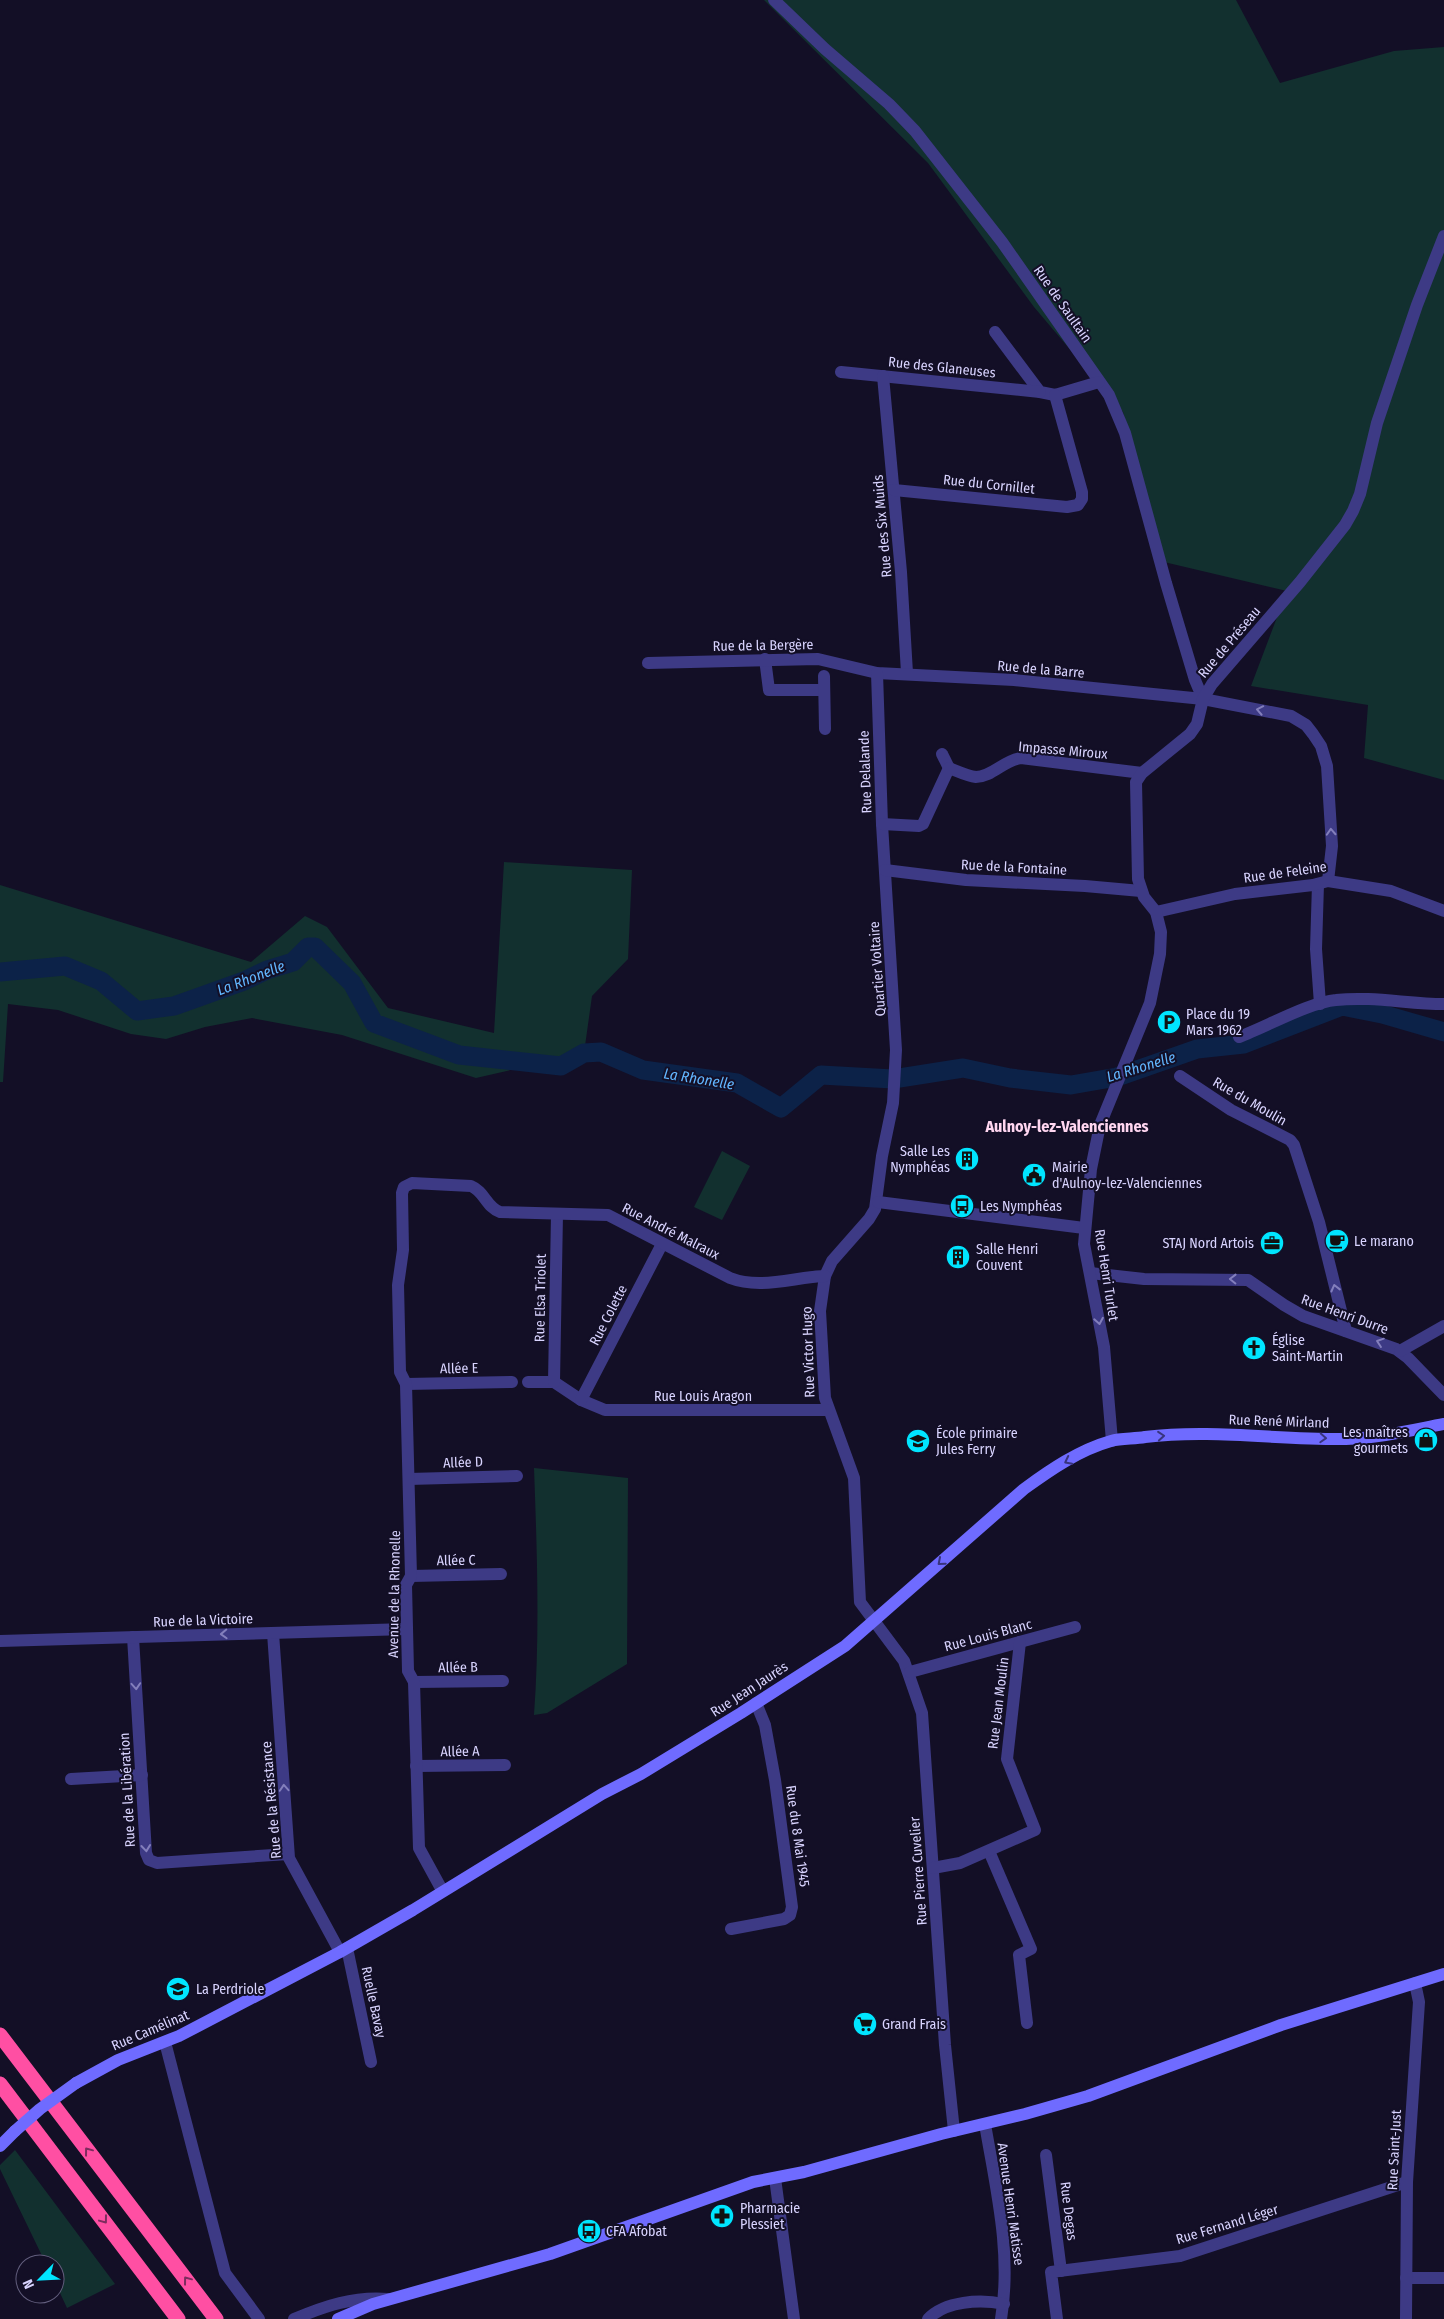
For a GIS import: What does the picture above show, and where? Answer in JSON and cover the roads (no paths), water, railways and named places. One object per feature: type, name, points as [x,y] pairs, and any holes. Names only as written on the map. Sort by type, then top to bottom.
[{"type":"highway","points":[[0,2035],[216,2319]]},
{"type":"highway","points":[[0,2084],[178,2319]]},
{"type":"street","name":"Rue de Saultain","points":[[774,0],[889,104],[915,131],[1002,242],[1112,400],[1125,433],[1166,583],[1195,680],[1203,699]]},
{"type":"street","name":"Rue de Préseau","points":[[1142,773],[1190,734],[1197,724],[1203,699],[1217,677],[1300,582],[1345,525],[1353,511],[1360,494],[1377,423],[1417,304],[1444,236]]},
{"type":"street","points":[[995,332],[1040,392]]},
{"type":"street","name":"Rue des Glaneuses","points":[[841,372],[1055,395]]},
{"type":"street","name":"Rue des Six Muids","points":[[883,376],[894,490],[907,673]]},
{"type":"street","points":[[1055,395],[1099,382]]},
{"type":"street","name":"Rue du Cornillet","points":[[894,490],[1067,507],[1081,503],[1082,492],[1055,395]]},
{"type":"street","points":[[765,659],[769,690],[824,690]]},
{"type":"street","name":"Rue de la Bergère","points":[[648,663],[818,659],[877,673]]},
{"type":"street","name":"Rue de la Barre","points":[[877,673],[907,673],[1014,680],[1203,699],[1286,715],[1301,721],[1313,734],[1323,752],[1328,773],[1332,846],[1323,882],[1316,948],[1320,1004]]},
{"type":"street","name":"Rue Delalande","points":[[877,673],[885,870]]},
{"type":"street","points":[[824,676],[825,729]]},
{"type":"street","points":[[882,824],[919,826],[923,824],[949,768],[942,754]]},
{"type":"street","name":"Impasse Miroux","points":[[949,768],[971,776],[986,775],[1007,762],[1021,758],[1142,773]]},
{"type":"street","points":[[1142,773],[1136,786],[1137,873],[1141,891],[1156,912]]},
{"type":"street","name":"Rue de la Fontaine","points":[[885,870],[966,880],[1094,886],[1141,891]]},
{"type":"street","name":"Quartier Voltaire","points":[[885,870],[895,1027],[894,1089]]},
{"type":"street","name":"Rue de Feleine","points":[[1156,912],[1235,894],[1323,882],[1391,891],[1444,910]]},
{"type":"street","name":"Rue Henri Turlet","points":[[1112,1441],[1105,1354],[1084,1228],[1094,1152],[1102,1118],[1150,1002],[1155,985],[1161,939],[1156,912]]},
{"type":"street","points":[[1238,1037],[1320,1004],[1336,1000],[1371,999],[1420,1004],[1444,1004]]},
{"type":"street","name":"Rue du Moulin","points":[[1180,1076],[1232,1110],[1292,1142],[1318,1216],[1346,1331]]},
{"type":"street","name":"Rue Victor Hugo","points":[[874,1622],[860,1602],[858,1592],[853,1473],[827,1410],[824,1398],[820,1312],[826,1276],[832,1261],[870,1218],[878,1202],[882,1156],[894,1089]]},
{"type":"street","name":"Avenue de la Rhonelle","points":[[442,1890],[419,1848],[414,1682],[408,1671],[406,1585],[411,1576],[409,1479],[406,1384],[400,1372],[398,1279],[403,1256],[402,1193],[404,1187],[412,1183],[472,1186],[478,1190],[494,1210],[500,1212]]},
{"type":"street","points":[[878,1202],[1084,1228]]},
{"type":"street","name":"Rue André Malraux","points":[[500,1212],[608,1215],[730,1278],[742,1282],[781,1282],[826,1276]]},
{"type":"street","name":"Rue Elsa Triolet","points":[[554,1382],[557,1214]]},
{"type":"street","name":"Rue Colette","points":[[581,1400],[662,1244]]},
{"type":"street","name":"Rue Henri Durre","points":[[1090,1273],[1144,1278],[1248,1280],[1297,1313],[1400,1351],[1444,1396]]},
{"type":"street","points":[[1400,1351],[1444,1326]]},
{"type":"street","name":"Allée E","points":[[406,1384],[512,1382]]},
{"type":"street","points":[[528,1382],[554,1382],[581,1400]]},
{"type":"street","name":"Rue Louis Aragon","points":[[581,1400],[609,1410],[827,1410]]},
{"type":"street","name":"Rue René Mirland","points":[[1112,1441],[1170,1435],[1222,1434],[1360,1438],[1444,1424]]},
{"type":"street","name":"Rue Jean Jaurès","points":[[377,1930],[756,1703],[839,1651],[1024,1489],[1061,1464],[1112,1441]]},
{"type":"street","name":"Allée D","points":[[409,1479],[517,1476]]},
{"type":"street","name":"Allée C","points":[[411,1576],[501,1574]]},
{"type":"street","name":"Rue Pierre Cuvelier","points":[[874,1622],[900,1655],[910,1672],[921,1705],[924,1722],[944,2044],[954,2130]]},
{"type":"street","name":"Rue Louis Blanc","points":[[910,1672],[1074,1627]]},
{"type":"street","name":"Rue de la Victoire","points":[[0,1641],[407,1629]]},
{"type":"street","name":"Rue de la Résistance","points":[[273,1633],[288,1854],[290,1862],[343,1950]]},
{"type":"street","name":"Rue de la Libération","points":[[133,1637],[146,1853],[151,1862],[288,1854]]},
{"type":"street","name":"Rue Jean Moulin","points":[[933,1868],[950,1866],[1035,1830],[1007,1759],[1020,1642]]},
{"type":"street","name":"Allée B","points":[[414,1682],[503,1681]]},
{"type":"street","name":"Rue du 8 Mai 1945","points":[[731,1929],[784,1919],[790,1915],[792,1907],[775,1780],[765,1725],[756,1703]]},
{"type":"street","name":"Allée A","points":[[416,1766],[505,1765]]},
{"type":"street","points":[[71,1779],[142,1775]]},
{"type":"street","points":[[989,1851],[1031,1949],[1019,1955],[1027,2023]]},
{"type":"street","name":"Rue Camélinat","points":[[0,2146],[14,2131],[40,2109],[76,2084],[118,2060],[165,2042],[343,1950],[377,1930]]},
{"type":"street","name":"Ruelle Bavay","points":[[343,1950],[371,2062]]},
{"type":"street","points":[[338,2319],[365,2307],[550,2254],[649,2221],[733,2188],[818,2168],[1100,2092],[1281,2024],[1444,1974]]},
{"type":"street","name":"Rue Saint-Just","points":[[1406,2319],[1407,2182],[1419,2006],[1415,1983]]},
{"type":"street","points":[[165,2042],[225,2273],[258,2319]]},
{"type":"street","name":"Avenue Henri Matisse","points":[[985,2124],[1005,2252],[1004,2304],[1001,2319]]},
{"type":"street","name":"Rue Degas","points":[[1046,2155],[1056,2272],[1056,2319]]},
{"type":"street","points":[[775,2178],[794,2319]]},
{"type":"street","name":"Rue Fernand Léger","points":[[1056,2272],[1180,2256],[1407,2182]]},
{"type":"street","points":[[1406,2278],[1444,2278]]},
{"type":"street","points":[[294,2319],[323,2308],[358,2299],[392,2299]]},
{"type":"street","points":[[928,2319],[949,2306],[986,2301],[1004,2304]]},
{"type":"waterway","name":"La Rhonelle","points":[[0,972],[65,966],[101,981],[137,1011],[174,1006],[244,981],[267,970],[293,962],[308,947],[315,947],[352,983],[374,1023],[459,1055],[561,1066],[584,1053],[601,1052],[643,1070],[737,1083],[781,1108],[821,1075],[893,1079],[963,1068],[1010,1078],[1071,1085],[1117,1077],[1197,1049],[1244,1044],[1342,1006],[1382,1014],[1444,1032]]},
{"type":"place","name":"Place du 19 Mars 1962","points":[[1169,1022]]},
{"type":"place","name":"Salle Les Nymphéas","points":[[967,1159]]},
{"type":"place","name":"Mairie d'Aulnoy-lez-Valenciennes","points":[[1034,1175]]},
{"type":"place","name":"Les Nymphéas","points":[[962,1206]]},
{"type":"place","name":"Le marano","points":[[1337,1241]]},
{"type":"place","name":"STAJ Nord Artois","points":[[1272,1243]]},
{"type":"place","name":"Salle Henri Couvent","points":[[958,1257]]},
{"type":"place","name":"Église Saint-Martin","points":[[1254,1348]]},
{"type":"place","name":"Les maîtres gourmets","points":[[1426,1440]]},
{"type":"place","name":"École primaire Jules Ferry","points":[[918,1441]]},
{"type":"place","name":"La Perdriole","points":[[178,1989]]},
{"type":"place","name":"Grand Frais","points":[[865,2024]]},
{"type":"place","name":"Pharmacie Plessiet","points":[[722,2216]]},
{"type":"place","name":"CFA Afobat","points":[[589,2231]]},
{"type":"district","name":"Aulnoy-lez-Valenciennes","points":[[1067,1126]]}]
